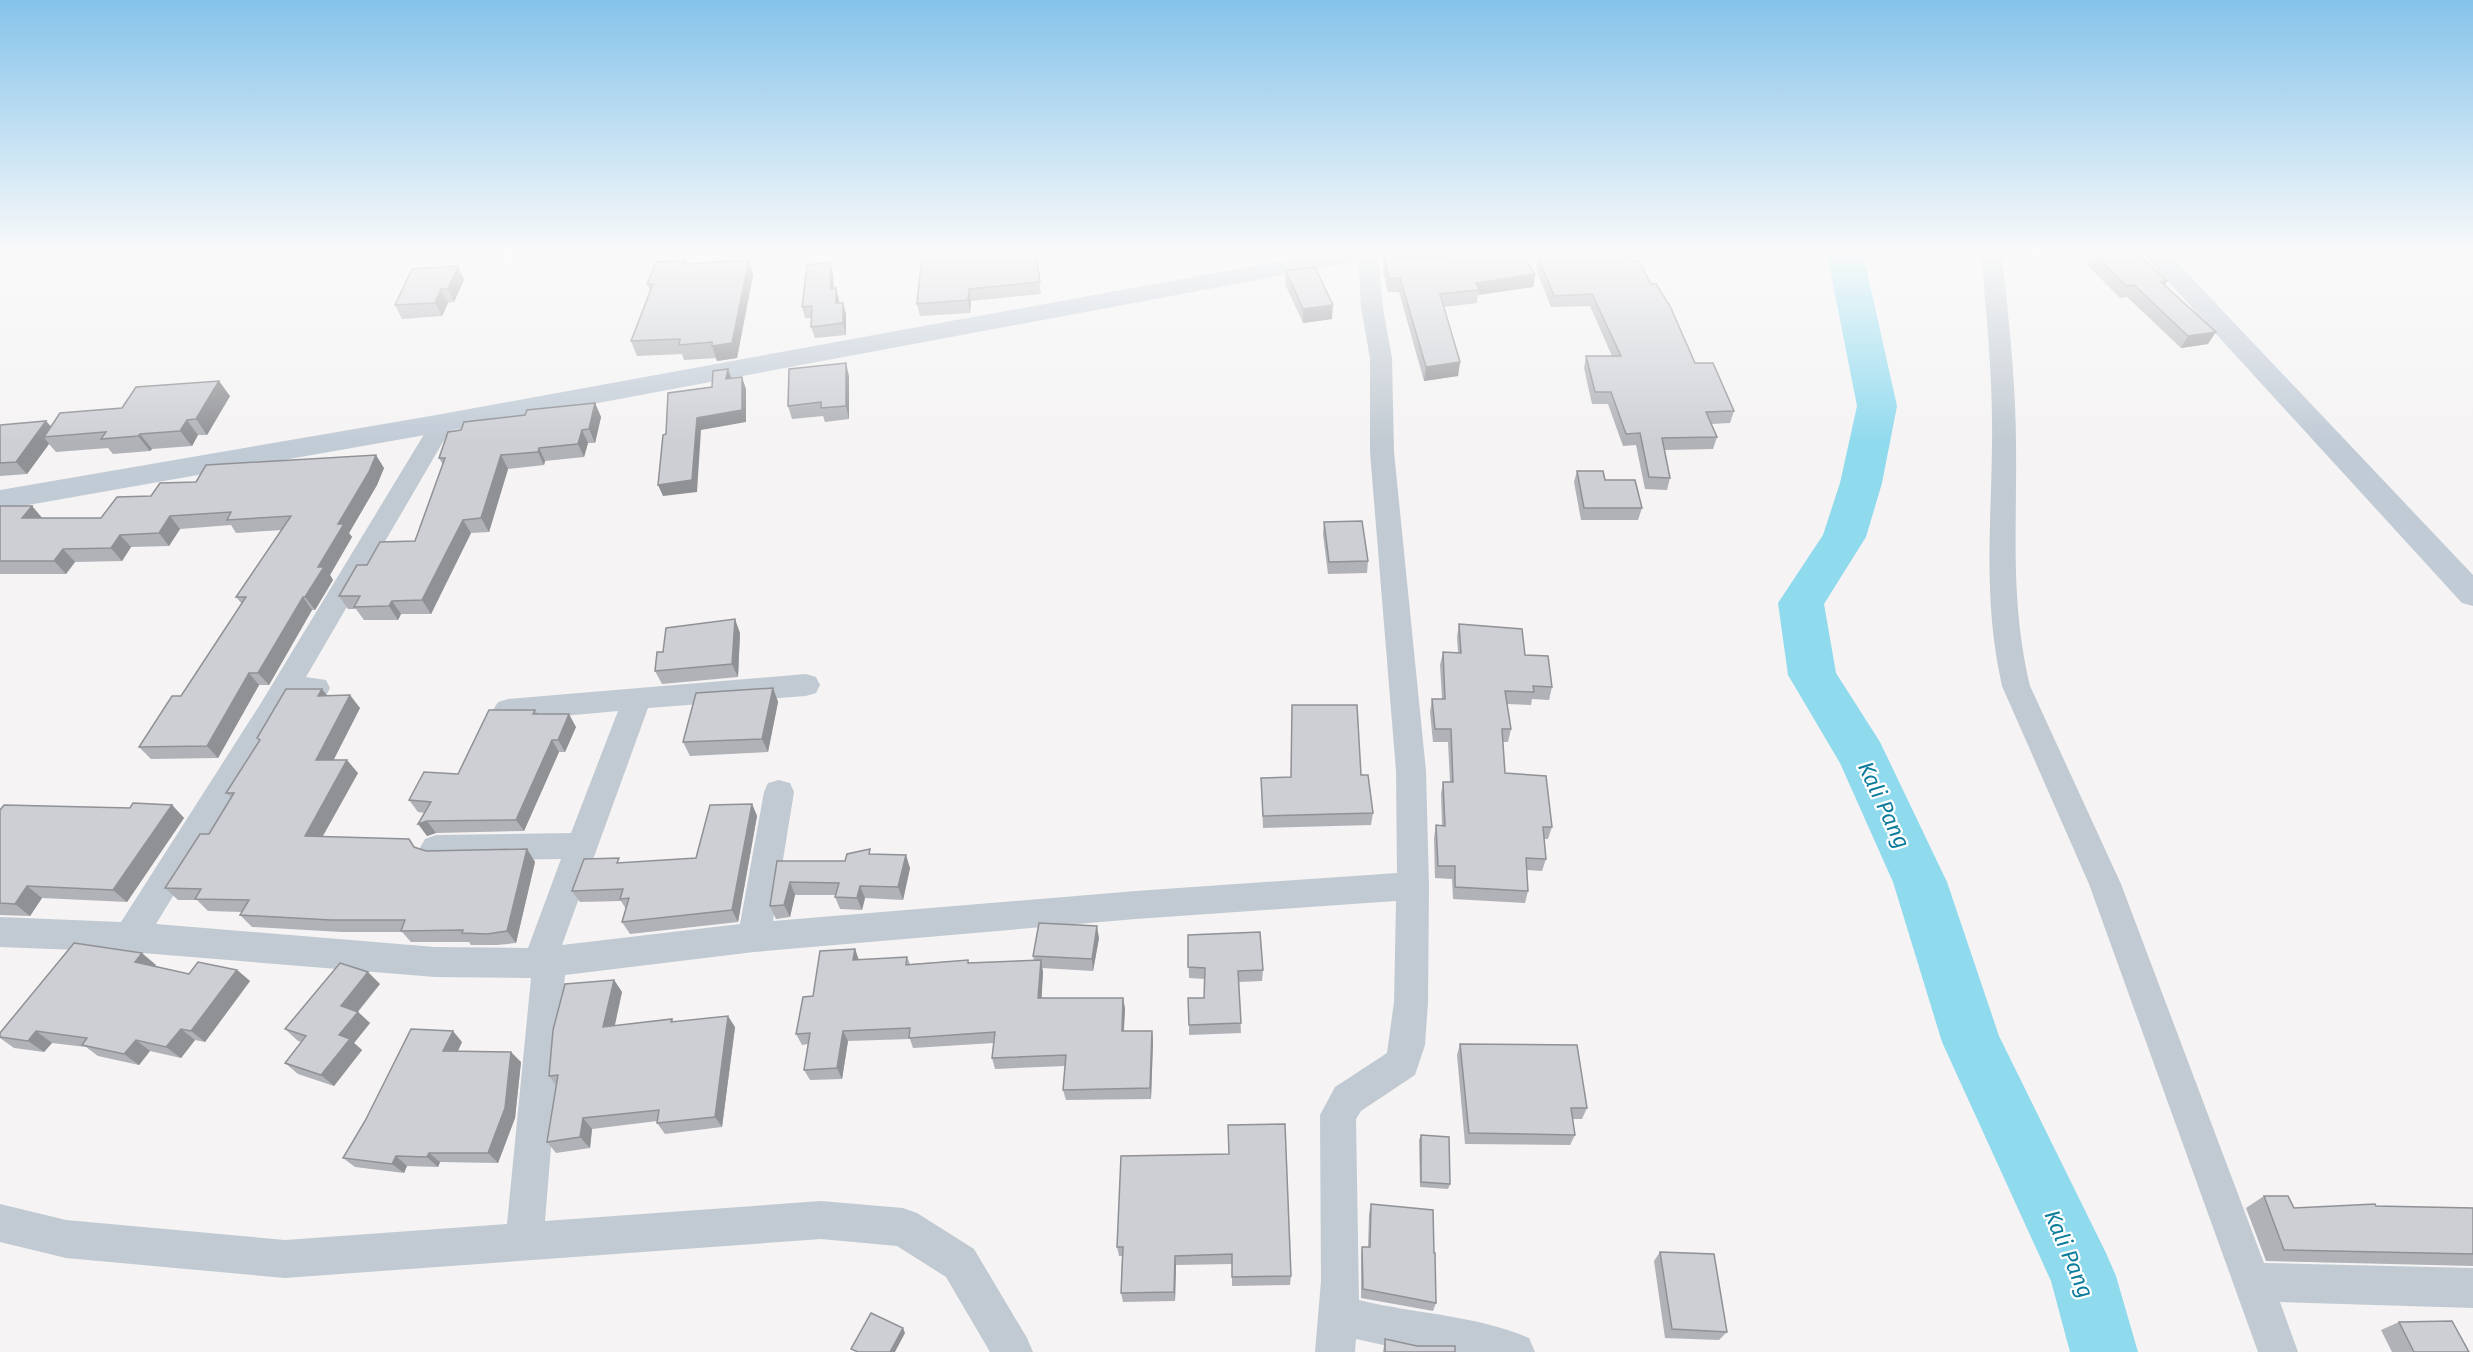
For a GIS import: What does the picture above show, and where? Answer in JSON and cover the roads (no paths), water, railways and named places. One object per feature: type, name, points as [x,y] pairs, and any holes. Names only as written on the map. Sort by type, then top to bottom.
[{"type":"street","points":[[0,500],[442,423],[1017,317]]},
{"type":"street","points":[[1374,317],[1381,358],[1382,452],[1410,771],[1413,886],[1411,1002],[1407,1045],[1402,1063],[1348,1099],[1338,1115],[1341,1281],[1337,1333],[1387,1327],[1496,1346],[1515,1352]]},
{"type":"street","points":[[1996,317],[2004,414],[2000,589],[2008,657],[2016,686],[2105,884],[2278,1352]]},
{"type":"street","points":[[2214,317],[2473,595]]},
{"type":"street","points":[[130,937],[285,688],[442,423]]},
{"type":"street","points":[[508,710],[806,686]]},
{"type":"street","points":[[285,688],[316,688]]},
{"type":"street","points":[[524,1240],[534,1146],[544,962],[582,846],[637,698]]},
{"type":"street","points":[[754,937],[778,792]]},
{"type":"street","points":[[436,848],[582,846]]},
{"type":"street","points":[[0,932],[130,937],[435,962],[544,962],[754,937],[1136,905],[1413,886]]},
{"type":"street","points":[[0,1223],[66,1239],[285,1258],[821,1220],[903,1227],[960,1263],[1013,1352]]},
{"type":"street","points":[[2254,1282],[2473,1288]]},
{"type":"waterway","name":"Kali Pang","points":[[1858,317],[1877,406],[1861,483],[1844,537],[1801,603],[1812,675],[1862,756],[1920,882],[1972,1042],[2083,1276],[2104,1352]]}]
